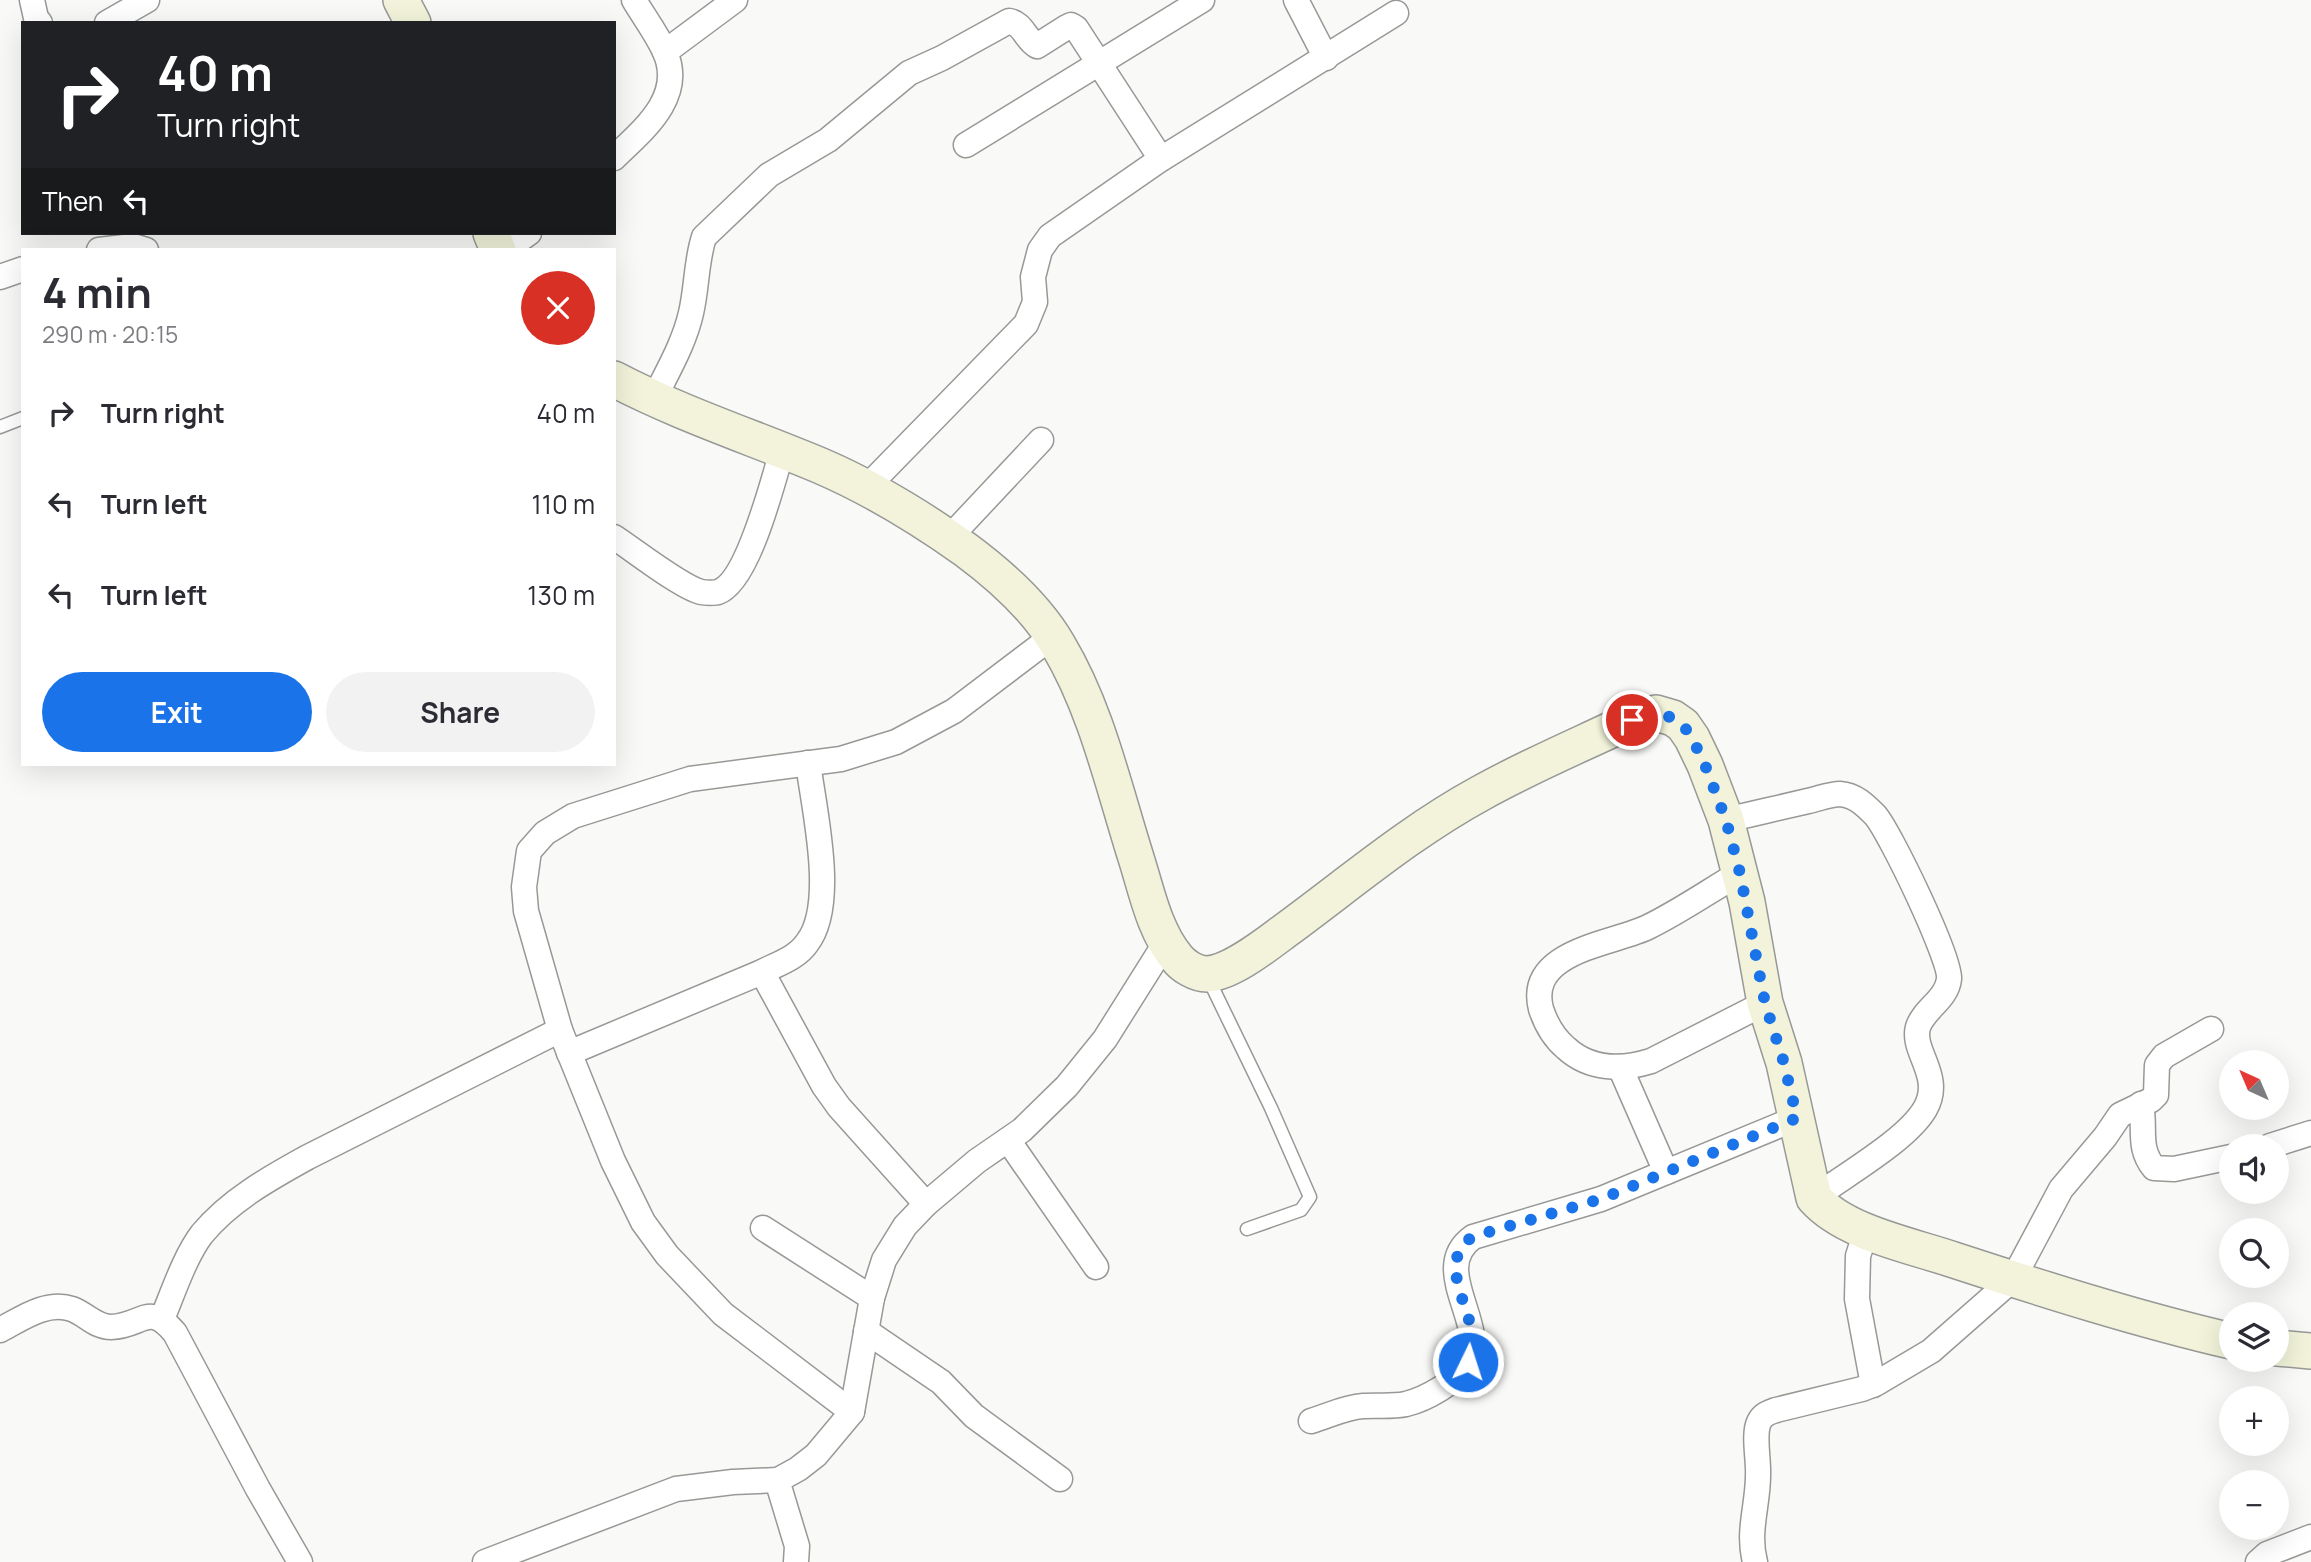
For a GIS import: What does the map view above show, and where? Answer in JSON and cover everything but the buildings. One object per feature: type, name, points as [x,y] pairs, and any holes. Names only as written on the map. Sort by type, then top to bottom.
[{"type":"street","points":[[32,0],[38,21]]},
{"type":"street","points":[[110,21],[146,0]]},
{"type":"street","points":[[401,0],[412,21]]},
{"type":"street","points":[[616,156],[650,123],[667,96],[672,76],[665,52],[634,0]]},
{"type":"street","points":[[966,145],[1202,0]]},
{"type":"street","points":[[1296,0],[1326,58]]},
{"type":"street","points":[[665,52],[727,3]]},
{"type":"street","points":[[866,488],[1026,324],[1035,302],[1033,277],[1040,250],[1050,236],[1161,159],[1396,13]]},
{"type":"street","points":[[654,400],[679,349],[690,318],[704,237],[769,175],[828,140],[909,73],[1009,21],[1018,24],[1028,39],[1037,46],[1072,25],[1076,28],[1161,159]]},
{"type":"street","points":[[508,248],[527,235]]},
{"type":"street","points":[[116,248],[140,248]]},
{"type":"street","points":[[0,277],[21,270]]},
{"type":"street","points":[[616,380],[654,400],[866,488],[949,538],[986,565],[1025,601],[1053,636],[1070,664],[1088,706],[1152,907],[1167,942],[1191,970],[1206,974],[1226,968],[1261,949],[1396,846],[1480,793],[1632,720],[1656,713],[1673,718],[1683,725],[1692,738],[1726,820],[1740,873],[1765,1003],[1784,1063],[1814,1198],[1837,1217],[1866,1231],[2155,1323],[2219,1337]]},
{"type":"street","points":[[949,538],[1041,440]]},
{"type":"street","points":[[616,538],[686,585],[702,592],[718,592],[732,580],[758,534],[782,451]]},
{"type":"street","points":[[852,1412],[723,1314],[667,1255],[643,1222],[619,1173],[560,1030],[526,911],[523,887],[529,851],[545,834],[573,816],[690,779],[841,759],[895,742],[954,711],[1053,636]]},
{"type":"street","points":[[569,1053],[762,972],[791,958],[806,946],[816,930],[822,908],[821,862],[808,763]]},
{"type":"street","points":[[1726,820],[1838,794],[1858,799],[1877,818],[1932,923],[1949,973],[1949,982],[1919,1027],[1917,1039],[1929,1069],[1931,1090],[1926,1107],[1909,1130],[1814,1198]]},
{"type":"street","points":[[1740,873],[1647,928],[1580,949],[1550,971],[1541,986],[1539,1001],[1550,1031],[1566,1048],[1580,1059],[1596,1065],[1620,1068],[1651,1061],[1765,1003]]},
{"type":"street","points":[[485,1562],[676,1489],[777,1480],[816,1455],[852,1412],[872,1298],[884,1260],[905,1226],[926,1204],[977,1161],[1022,1130],[1068,1086],[1105,1039],[1167,942]]},
{"type":"street","points":[[762,972],[838,1107],[926,1204]]},
{"type":"street","points":[[1755,1562],[1751,1523],[1758,1479],[1756,1433],[1759,1420],[1765,1414],[1776,1410],[1873,1385],[1931,1351],[2014,1279],[2061,1189],[2120,1115],[2156,1095],[2157,1065],[2164,1056],[2211,1029]]},
{"type":"street","points":[[162,1319],[201,1236],[232,1204],[308,1157],[560,1030]]},
{"type":"street","points":[[1620,1068],[1666,1172]]},
{"type":"street","points":[[2141,1104],[2142,1146],[2154,1168],[2174,1168],[2219,1159]]},
{"type":"street","points":[[1311,1421],[1362,1406],[1405,1404],[1422,1398],[1454,1378],[1468,1362],[1472,1334],[1459,1291],[1456,1267],[1458,1251],[1472,1237],[1601,1199],[1797,1118]]},
{"type":"street","points":[[2289,1140],[2311,1133]]},
{"type":"street","points":[[1008,1140],[1096,1267]]},
{"type":"street","points":[[763,1228],[872,1298]]},
{"type":"street","points":[[1866,1231],[1858,1256],[1857,1300],[1873,1385]]},
{"type":"street","points":[[0,1330],[40,1309],[57,1307],[71,1308],[95,1323],[111,1327],[152,1316],[162,1319],[175,1334],[300,1562]]},
{"type":"street","points":[[866,1331],[941,1382],[974,1416],[1060,1479]]},
{"type":"street","points":[[2289,1349],[2311,1351]]},
{"type":"street","points":[[777,1480],[797,1546],[796,1562]]},
{"type":"street","points":[[2259,1562],[2267,1554],[2311,1537]]},
{"type":"lane","points":[[0,427],[21,419]]},
{"type":"lane","points":[[1206,974],[1271,1108],[1310,1197],[1301,1210],[1247,1229]]},
{"type":"route","points":[[1468,1362],[1472,1334],[1459,1291],[1456,1267],[1458,1251],[1472,1237],[1601,1199],[1797,1118],[1784,1063],[1765,1003],[1740,873],[1726,820],[1705,765],[1692,738],[1683,725],[1673,718],[1656,713],[1632,720]]}]
